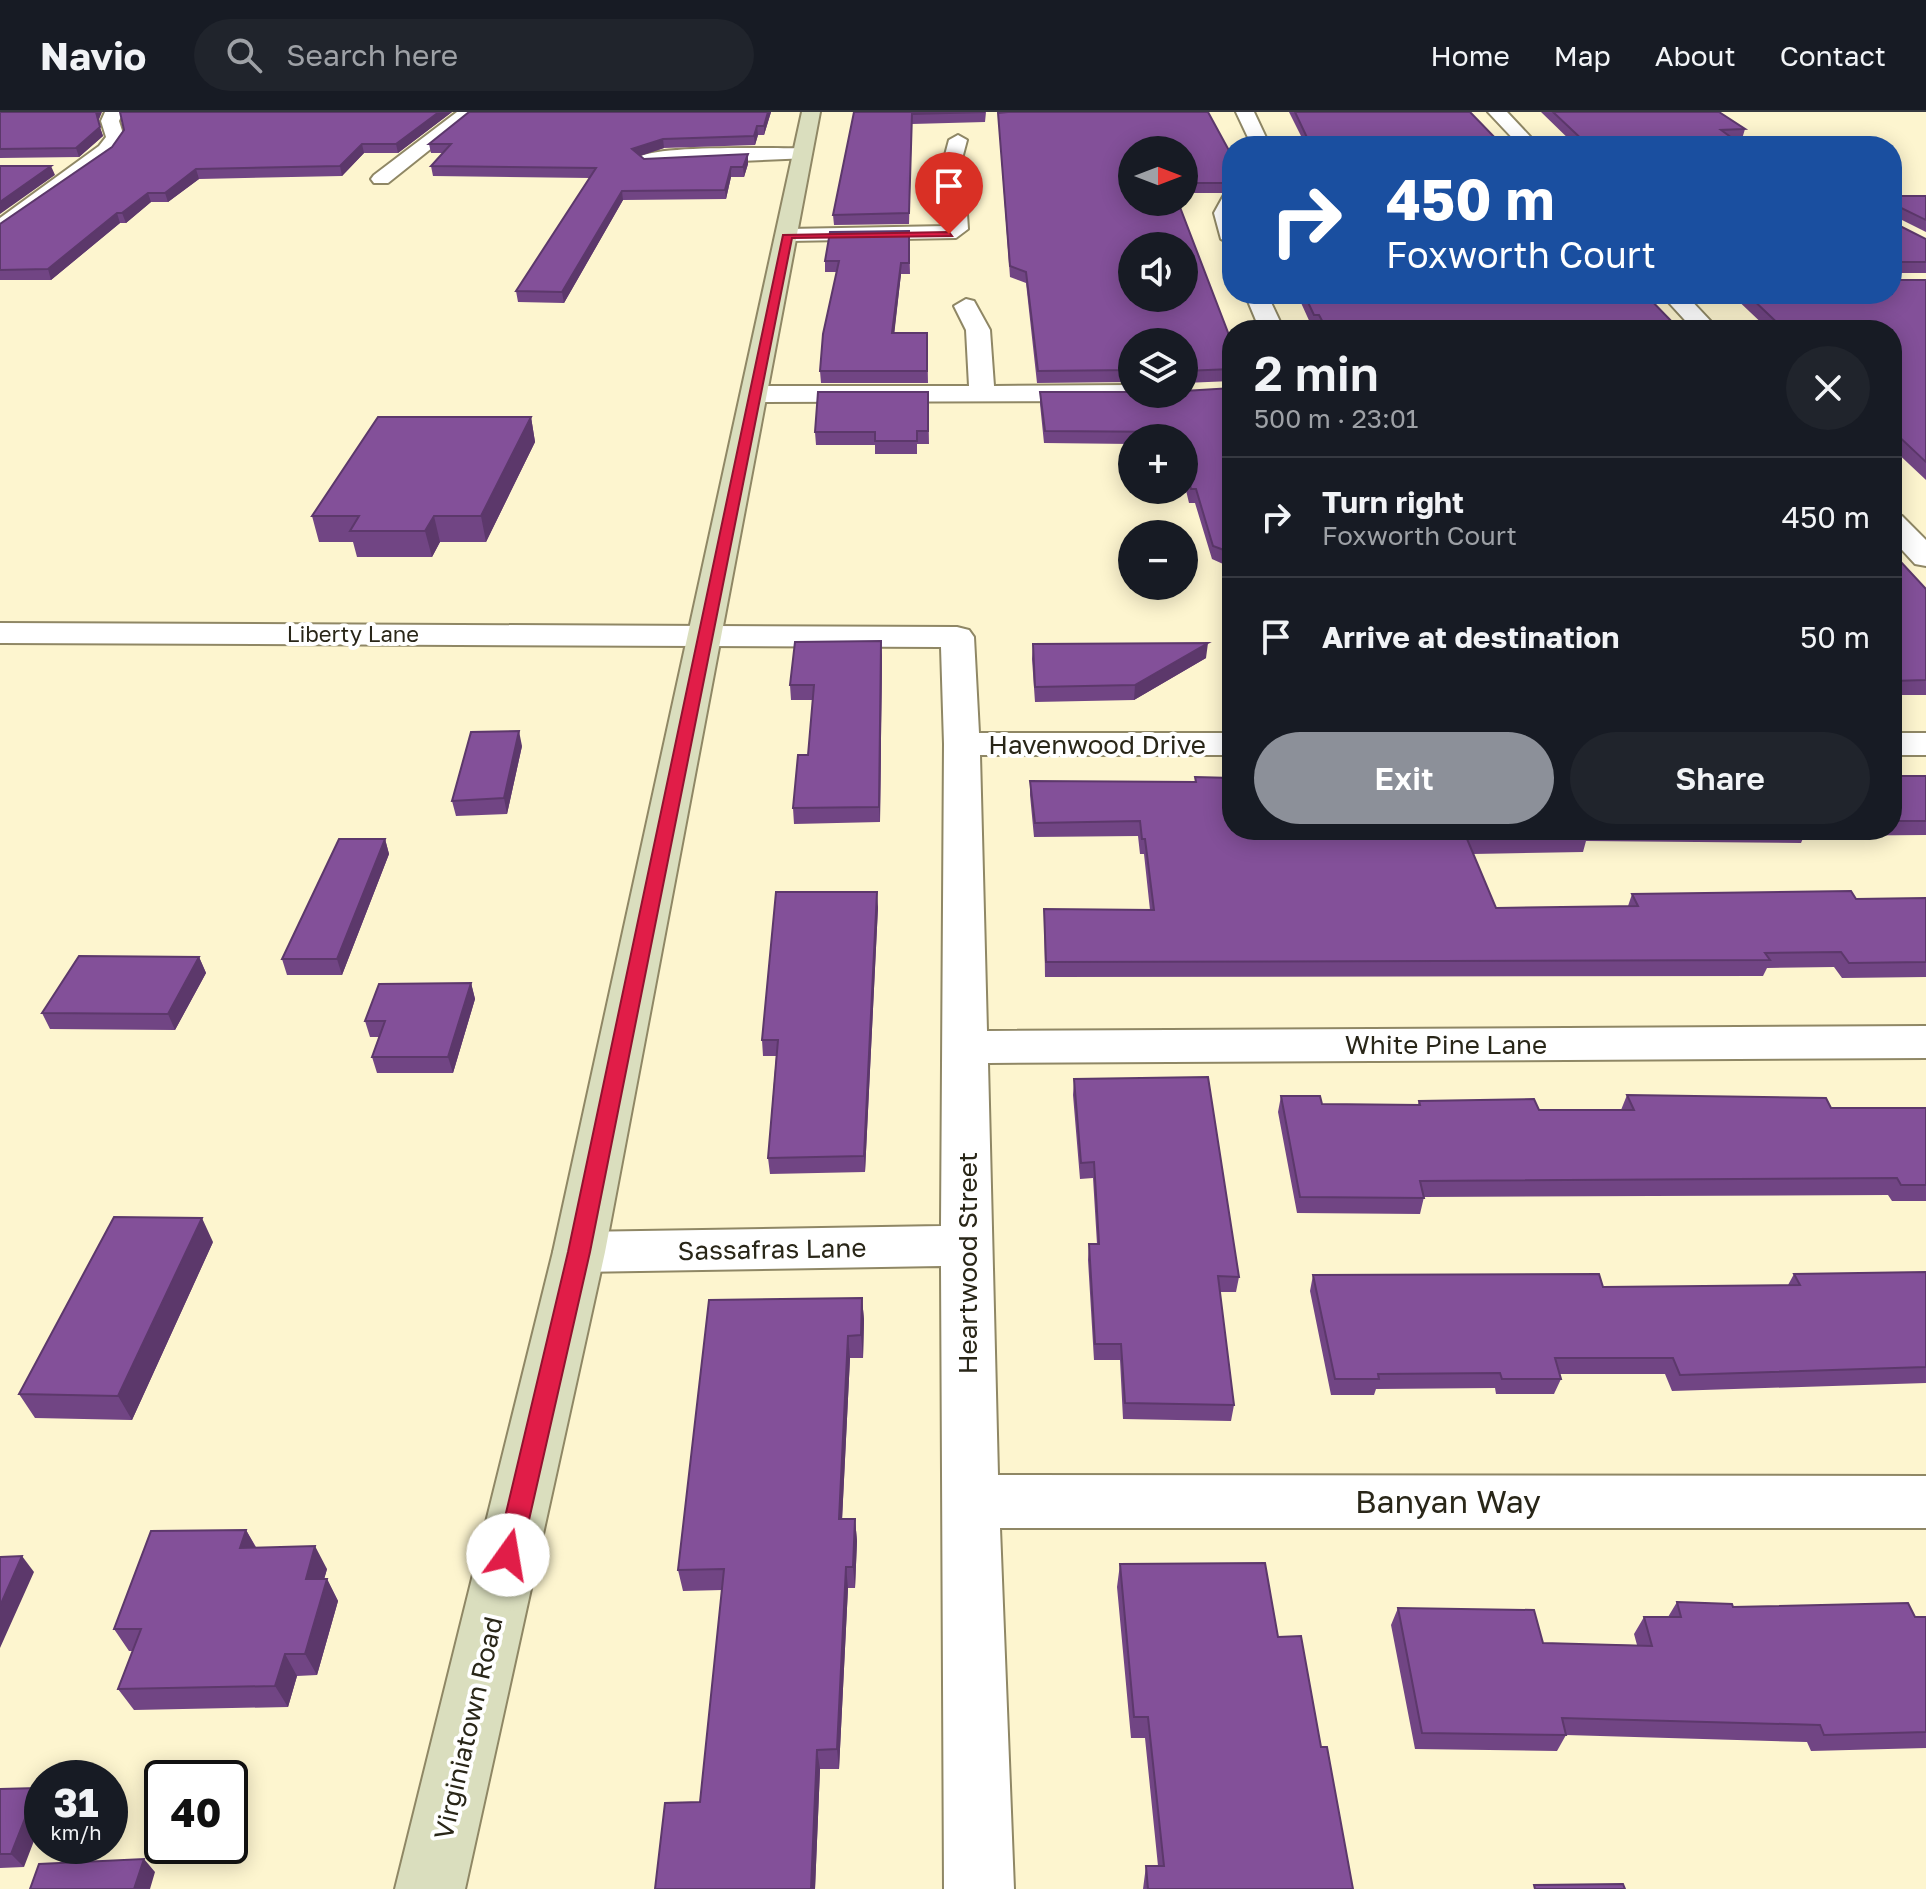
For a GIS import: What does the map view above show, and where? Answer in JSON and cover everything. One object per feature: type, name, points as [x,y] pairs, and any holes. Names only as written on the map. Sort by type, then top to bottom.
[{"type":"street","points":[[0,228],[106,150],[115,137],[110,121],[114,112]]},
{"type":"street","points":[[381,179],[468,112]]},
{"type":"street","points":[[1245,112],[1256,136]]},
{"type":"street","points":[[1497,112],[1520,136]]},
{"type":"street","points":[[645,159],[807,133]]},
{"type":"street","name":"Virginiatown Road","points":[[430,1889],[579,1252],[807,133]]},
{"type":"street","points":[[788,235],[949,234],[958,229],[954,155],[958,140]]},
{"type":"street","points":[[46,166],[83,166]]},
{"type":"street","points":[[1682,304],[1697,320]]},
{"type":"street","points":[[966,306],[978,330],[982,393]]},
{"type":"street","points":[[754,394],[1118,393]]},
{"type":"street","points":[[1902,535],[1926,557]]},
{"type":"street","name":"Liberty Lane","points":[[0,633],[957,637]]},
{"type":"street","name":"Heartwood Street","points":[[957,637],[962,744],[969,1501],[979,1889]]},
{"type":"street","name":"Havenwood Drive","points":[[962,744],[1222,744]]},
{"type":"street","points":[[1902,744],[1926,744]]},
{"type":"street","name":"White Pine Lane","points":[[966,1047],[1926,1042]]},
{"type":"street","name":"Sassafras Lane","points":[[579,1252],[966,1246]]},
{"type":"street","name":"Banyan Way","points":[[969,1501],[1926,1502]]},
{"type":"building","points":[[0,112],[96,112],[100,127],[76,148],[0,149]]},
{"type":"building","points":[[120,112],[439,112],[396,144],[362,144],[340,166],[196,169],[165,193],[148,193],[122,213],[117,213],[48,269],[0,270],[0,224],[112,147],[124,130]]},
{"type":"building","points":[[469,112],[768,112],[764,126],[757,126],[754,136],[663,139],[632,149],[644,159],[748,154],[743,167],[731,167],[725,190],[622,191],[562,292],[516,291],[596,168],[431,166],[451,144],[429,144]]},
{"type":"building","points":[[854,112],[985,112],[912,114],[909,213],[833,215]]},
{"type":"building","points":[[1208,112],[1222,138],[1222,183],[1198,183],[1198,136],[1118,136],[1118,216],[1183,216],[1189,232],[1118,232],[1118,312],[1198,312],[1198,254],[1223,320],[1222,369],[1198,370],[1198,328],[1118,328],[1118,370],[1038,371],[1026,272],[1010,266],[998,113]]},
{"type":"building","points":[[1295,112],[1470,112],[1493,136],[1306,136]]},
{"type":"building","points":[[1553,112],[1719,112],[1745,129],[1721,130],[1729,136],[1578,136]]},
{"type":"building","points":[[0,166],[51,166],[0,202]]},
{"type":"building","points":[[1902,196],[1926,196],[1926,220],[1902,208]]},
{"type":"building","points":[[1902,227],[1926,239],[1926,262],[1902,262]]},
{"type":"building","points":[[909,231],[909,263],[901,263],[892,333],[927,333],[927,371],[820,371],[823,334],[839,261],[825,261],[830,232]]},
{"type":"building","points":[[1902,280],[1926,280],[1926,462],[1902,439],[1902,320],[1774,320],[1758,304],[1902,304]]},
{"type":"building","points":[[1309,304],[1655,304],[1670,320],[1322,320],[1319,315],[1314,315]]},
{"type":"building","points":[[1222,389],[1222,549],[1213,546],[1198,496],[1198,424],[1118,424],[1118,432],[1045,431],[1040,392],[1118,392],[1118,408],[1198,408],[1198,390]]},
{"type":"building","points":[[818,392],[928,392],[928,431],[917,431],[917,441],[875,441],[875,432],[815,432]]},
{"type":"building","points":[[378,417],[531,417],[481,516],[434,516],[425,531],[350,531],[359,516],[312,516]]},
{"type":"building","points":[[1902,563],[1926,589],[1926,680],[1902,681]]},
{"type":"building","points":[[881,641],[879,807],[793,808],[798,755],[808,755],[814,685],[790,685],[795,642]]},
{"type":"building","points":[[1208,643],[1135,685],[1035,687],[1033,644]]},
{"type":"building","points":[[519,731],[504,798],[452,801],[471,732]]},
{"type":"building","points":[[1902,776],[1926,776],[1926,821],[1902,821]]},
{"type":"building","points":[[1195,777],[1222,778],[1222,840],[1467,840],[1496,908],[1638,906],[1632,894],[1851,891],[1856,899],[1926,898],[1926,962],[1849,963],[1841,952],[1765,953],[1770,960],[1046,962],[1044,909],[1154,910],[1140,821],[1035,823],[1030,781],[1196,782]]},
{"type":"building","points":[[339,839],[385,839],[337,959],[282,959]]},
{"type":"building","points":[[776,892],[877,892],[864,1156],[768,1158],[778,1040],[762,1040]]},
{"type":"building","points":[[79,956],[199,957],[168,1014],[42,1013]]},
{"type":"building","points":[[471,983],[448,1057],[372,1057],[385,1021],[365,1021],[379,984]]},
{"type":"building","points":[[1208,1077],[1239,1277],[1218,1276],[1234,1405],[1125,1403],[1121,1344],[1095,1344],[1089,1244],[1099,1244],[1094,1162],[1081,1163],[1074,1079]]},
{"type":"building","points":[[1627,1095],[1826,1098],[1831,1108],[1926,1108],[1926,1185],[1901,1185],[1897,1178],[1420,1181],[1424,1198],[1300,1197],[1281,1096],[1320,1096],[1322,1104],[1420,1105],[1419,1101],[1534,1099],[1539,1110],[1634,1110]]},
{"type":"building","points":[[114,1217],[202,1218],[118,1396],[19,1394]]},
{"type":"building","points":[[1926,1272],[1926,1367],[1680,1375],[1673,1358],[1555,1358],[1561,1379],[1502,1379],[1500,1373],[1378,1374],[1379,1379],[1335,1379],[1313,1275],[1599,1274],[1603,1287],[1800,1285],[1794,1274]]},
{"type":"building","points":[[862,1298],[861,1335],[848,1336],[839,1519],[855,1519],[853,1567],[846,1567],[837,1749],[817,1750],[811,1889],[655,1889],[665,1803],[700,1802],[724,1569],[678,1570],[709,1300]]},
{"type":"building","points":[[246,1530],[240,1548],[315,1546],[306,1579],[327,1579],[305,1654],[285,1654],[275,1686],[118,1689],[141,1629],[114,1629],[151,1531]]},
{"type":"building","points":[[22,1556],[0,1606],[0,1557]]},
{"type":"building","points":[[1265,1563],[1278,1637],[1301,1636],[1321,1747],[1327,1747],[1353,1889],[1148,1889],[1146,1866],[1164,1866],[1148,1717],[1134,1717],[1120,1564]]},
{"type":"building","points":[[1677,1602],[1732,1604],[1733,1607],[1908,1603],[1915,1617],[1926,1617],[1926,1732],[1824,1735],[1820,1725],[1562,1718],[1566,1735],[1422,1733],[1398,1608],[1534,1610],[1543,1643],[1652,1646],[1644,1617],[1681,1617]]},
{"type":"building","points":[[24,1788],[24,1821],[11,1854],[0,1854],[0,1789]]},
{"type":"building","points":[[144,1859],[134,1889],[30,1889],[39,1864],[128,1864],[128,1860]]},
{"type":"building","points":[[1623,1884],[1625,1889],[1535,1889],[1534,1885]]},
{"type":"route","points":[[508,1555],[579,1252],[707,635],[741,450],[788,235],[949,234]]}]
